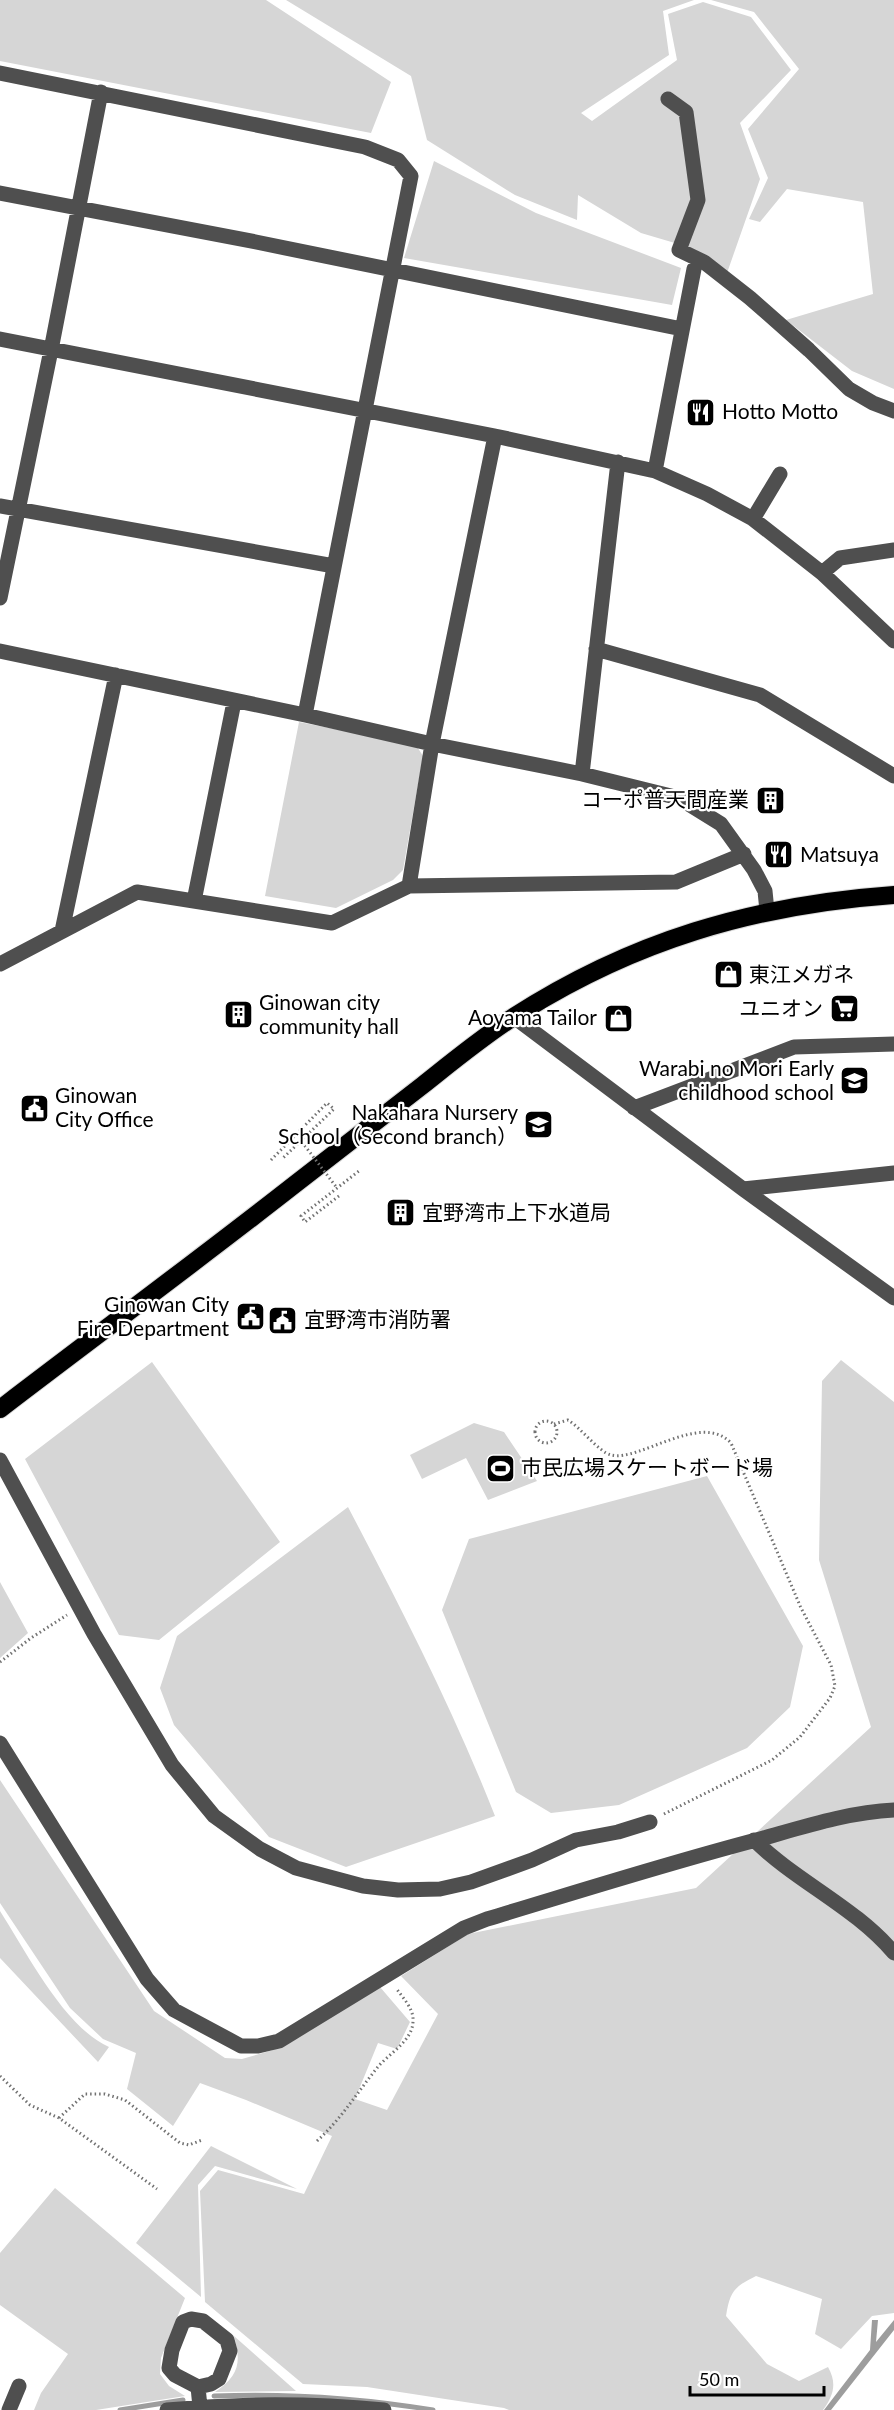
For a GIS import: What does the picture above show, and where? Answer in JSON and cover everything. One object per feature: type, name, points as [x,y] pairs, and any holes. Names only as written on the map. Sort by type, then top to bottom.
[{"type":"highway","points":[[0,1409],[260,1212],[487,1035],[514,1017],[602,968],[690,931],[767,911],[844,898],[894,895]]},
{"type":"street","points":[[0,73],[365,147],[398,160],[411,176],[305,715]]},
{"type":"street","points":[[0,598],[101,92]]},
{"type":"street","points":[[668,99],[686,112],[698,200],[679,250],[704,262],[750,298],[849,389],[873,403],[894,411]]},
{"type":"street","points":[[0,193],[682,329]]},
{"type":"street","points":[[655,471],[694,268]]},
{"type":"street","points":[[0,339],[495,436],[655,471],[707,494],[753,519],[822,573],[894,641]]},
{"type":"street","points":[[409,886],[432,744],[495,436]]},
{"type":"street","points":[[582,774],[618,462]]},
{"type":"street","points":[[753,519],[780,474]]},
{"type":"street","points":[[0,506],[334,566]]},
{"type":"street","points":[[822,573],[840,558],[894,550]]},
{"type":"street","points":[[596,649],[760,696],[894,776]]},
{"type":"street","points":[[0,651],[582,774],[679,798],[721,824],[744,854],[765,891],[767,911]]},
{"type":"street","points":[[62,931],[116,675]]},
{"type":"street","points":[[194,901],[234,702]]},
{"type":"street","points":[[0,964],[137,892],[332,923],[409,886],[676,882],[744,854]]},
{"type":"street","points":[[514,1017],[743,1189],[894,1298]]},
{"type":"street","points":[[634,1108],[794,1047],[894,1044]]},
{"type":"street","points":[[743,1189],[894,1173]]},
{"type":"street","points":[[0,1460],[80,1607],[150,1731],[172,1765],[214,1816],[260,1849],[296,1868],[363,1886],[398,1890],[440,1889],[471,1882],[532,1860],[576,1840],[618,1832],[650,1822]]},
{"type":"street","points":[[0,1743],[147,1979],[174,2010],[241,2046],[258,2046],[279,2041],[464,1928],[487,1919],[754,1840],[822,1822],[894,1810]]},
{"type":"street","points":[[754,1840],[774,1860],[868,1926],[894,1953]]},
{"type":"street","points":[[191,2319],[203,2321],[226,2340],[230,2351],[219,2379],[211,2384],[198,2387],[175,2375],[169,2367],[172,2349],[183,2322],[191,2319]]},
{"type":"street","points":[[9,2410],[19,2386]]},
{"type":"street","points":[[198,2387],[200,2407]]},
{"type":"street","points":[[167,2410],[282,2404],[384,2410]]},
{"type":"path","points":[[271,1160],[327,1103],[334,1109],[283,1158]]},
{"type":"path","points":[[302,1142],[337,1188]]},
{"type":"path","points":[[339,1196],[305,1222],[301,1216],[359,1171]]},
{"type":"path","points":[[554,1424],[557,1431],[553,1441],[546,1444],[538,1441],[534,1435],[537,1424],[544,1421],[554,1424],[568,1420],[610,1455],[624,1455],[673,1437],[710,1433],[724,1437],[730,1443],[801,1608],[831,1665],[835,1686],[830,1698],[800,1737],[772,1760],[685,1802],[650,1822]]},
{"type":"path","points":[[0,1662],[31,1638],[80,1607]]},
{"type":"path","points":[[317,2141],[333,2127],[377,2068],[408,2037],[412,2028],[414,2018],[410,2008],[386,1975]]},
{"type":"path","points":[[0,2076],[30,2105],[59,2118],[157,2189]]},
{"type":"path","points":[[59,2118],[85,2094],[105,2094],[124,2100],[180,2143],[189,2145],[202,2140]]},
{"type":"shaded area","points":[[0,0],[266,0],[391,82],[371,133],[0,61]]},
{"type":"shaded area","points":[[286,0],[694,0],[663,11],[669,55],[581,113],[592,121],[677,60],[668,14],[703,2],[751,17],[791,70],[740,123],[760,179],[727,273],[685,246],[641,233],[578,195],[577,220],[515,195],[427,140],[411,76]]},
{"type":"shaded area","points":[[711,0],[894,0],[894,389],[852,371],[786,320],[873,294],[863,202],[787,189],[760,222],[749,219],[768,178],[748,129],[799,69],[754,12]]},
{"type":"shaded area","points":[[434,161],[536,213],[681,268],[672,305],[404,258]]},
{"type":"shaded area","points":[[299,722],[416,745],[423,756],[403,870],[393,880],[336,908],[265,896]]},
{"type":"shaded area","points":[[841,1360],[894,1402],[894,2313],[872,2316],[841,2349],[815,2334],[822,2299],[756,2276],[743,2283],[731,2295],[726,2316],[767,2364],[799,2381],[828,2367],[833,2378],[833,2389],[823,2410],[509,2410],[367,2387],[303,2384],[205,2302],[200,2191],[218,2170],[304,2194],[332,2136],[200,2083],[173,2126],[127,2089],[136,2053],[103,2039],[70,2008],[0,1903],[0,1780],[154,2011],[225,2058],[242,2059],[273,2050],[380,1987],[410,2022],[397,2049],[378,2043],[355,2099],[387,2110],[438,2014],[401,1976],[468,1934],[696,1888],[871,1727],[819,1560],[822,1381]]},
{"type":"shaded area","points":[[152,1362],[280,1542],[159,1640],[119,1635],[25,1459]]},
{"type":"shaded area","name":"市民広場スケートボード場","points":[[474,1423],[504,1432],[537,1481],[488,1500],[466,1458],[422,1479],[410,1455]]},
{"type":"shaded area","points":[[707,1476],[803,1646],[790,1707],[747,1748],[619,1805],[551,1813],[516,1792],[442,1610],[469,1539]]},
{"type":"shaded area","points":[[348,1507],[444,1698],[495,1816],[346,1867],[269,1837],[174,1725],[160,1688],[177,1636]]},
{"type":"shaded area","points":[[0,1582],[28,1633],[0,1658]]},
{"type":"shaded area","points":[[0,1911],[34,1967],[62,2006],[93,2037],[109,2047],[98,2062],[0,1958]]},
{"type":"shaded area","points":[[211,2146],[297,2189],[215,2166],[198,2185],[201,2297],[136,2243]]},
{"type":"shaded area","points":[[55,2188],[185,2298],[161,2358],[160,2374],[169,2386],[185,2396],[96,2410],[34,2410],[41,2393],[68,2354],[0,2305],[0,2253]]},
{"type":"shaded area","points":[[872,2320],[878,2320],[876,2342],[894,2320],[894,2330],[831,2410],[824,2410],[870,2350]]},
{"type":"shaded area","points":[[234,2336],[296,2391],[215,2392],[229,2380],[236,2369],[238,2354]]},
{"type":"waterway","points":[[214,2396],[324,2397],[433,2410]]},
{"type":"waterway","points":[[120,2410],[183,2400]]},
{"type":"place","name":"Hotto Motto","points":[[701,412]]},
{"type":"place","name":"コーポ普天間産業","points":[[770,800]]},
{"type":"place","name":"Matsuya","points":[[779,855]]},
{"type":"place","name":"東江メガネ","points":[[728,975]]},
{"type":"place","name":"ユニオン","points":[[844,1009]]},
{"type":"place","name":"Ginowan city community hall","points":[[238,1015]]},
{"type":"place","name":"Aoyama Tailor","points":[[618,1018]]},
{"type":"place","name":"Warabi no Mori Early childhood school","points":[[855,1081]]},
{"type":"place","name":"Ginowan City Office","points":[[34,1108]]},
{"type":"place","name":"Nakahara Nursery School（Second branch）","points":[[539,1125]]},
{"type":"place","name":"宜野湾市上下水道局","points":[[401,1213]]},
{"type":"place","name":"Ginowan City Fire Department","points":[[250,1317]]},
{"type":"place","name":"宜野湾市消防署","points":[[283,1320]]},
{"type":"place","name":"市民広場スケートボード場","points":[[500,1468]]}]
